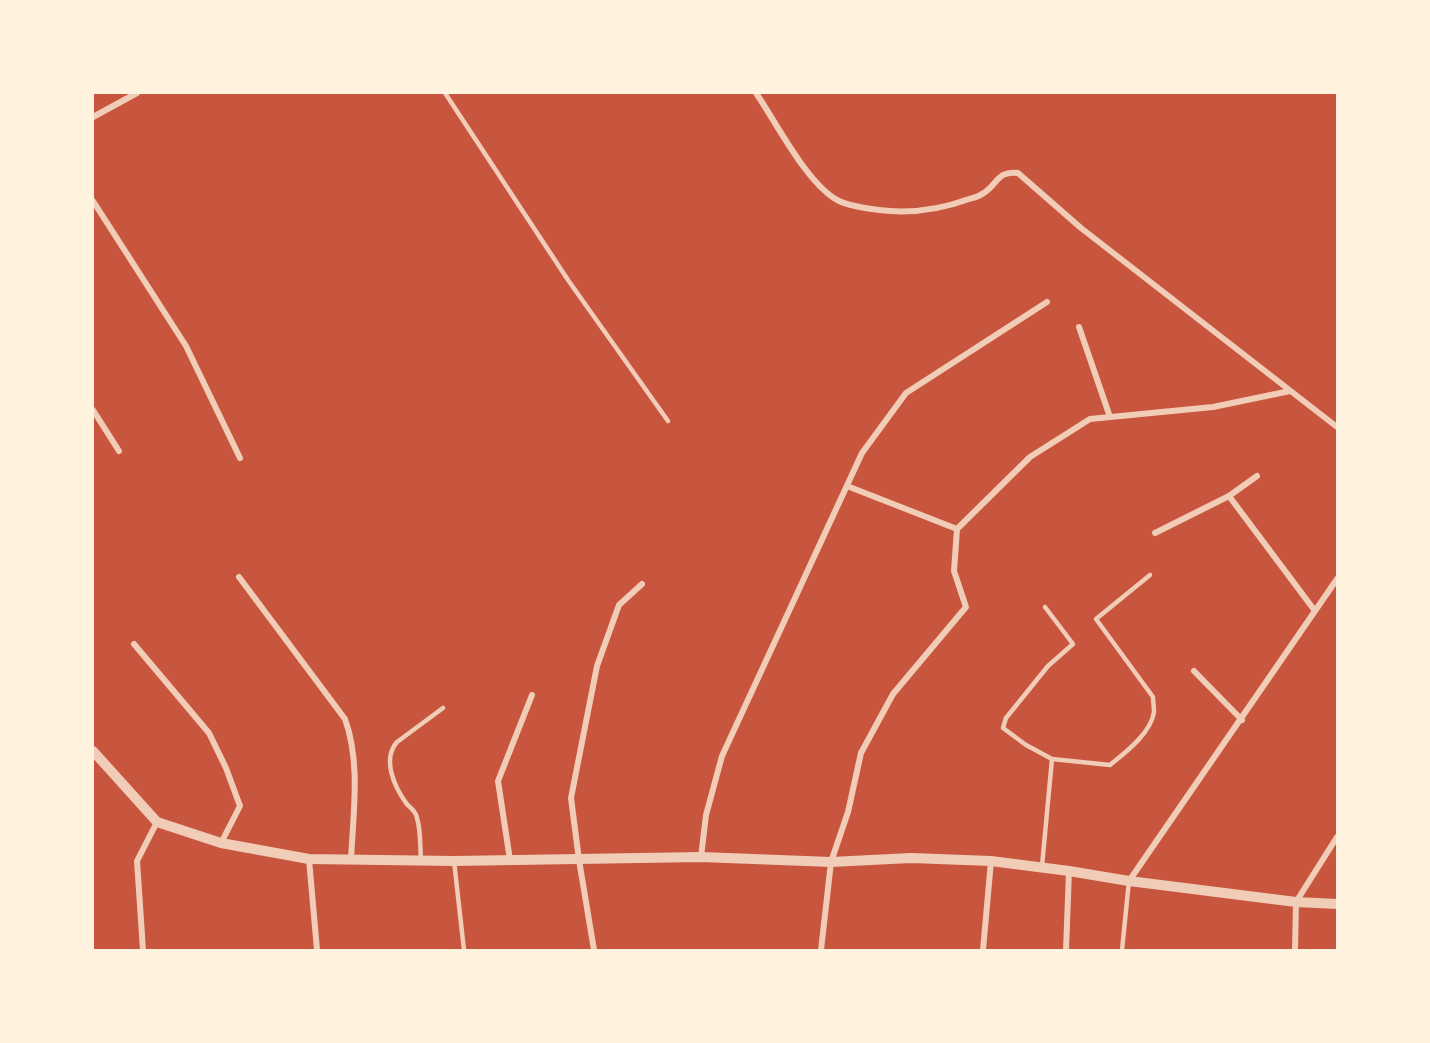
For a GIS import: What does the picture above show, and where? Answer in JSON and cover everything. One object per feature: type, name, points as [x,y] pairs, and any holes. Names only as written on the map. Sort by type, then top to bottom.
[{"type":"street","points":[[93,117],[137,93]]},
{"type":"street","points":[[756,93],[806,170],[821,187],[838,200],[858,207],[919,212],[947,207],[982,194],[1003,174],[1018,173],[1081,228],[1337,427]]},
{"type":"street","points":[[93,201],[186,346],[240,458]]},
{"type":"street","points":[[701,857],[706,815],[722,756],[862,453],[906,393],[1047,302]]},
{"type":"street","points":[[1078,327],[1110,417]]},
{"type":"street","points":[[821,950],[831,862],[848,812],[861,753],[893,694],[966,607],[954,571],[957,529],[1030,457],[1090,419],[1213,407],[1290,391]]},
{"type":"street","points":[[93,410],[119,451]]},
{"type":"street","points":[[1155,532],[1229,496],[1257,476]]},
{"type":"street","points":[[848,486],[957,529]]},
{"type":"street","points":[[1229,496],[1315,611]]},
{"type":"street","points":[[239,577],[345,719],[350,733],[354,770],[351,860]]},
{"type":"street","points":[[1129,881],[1337,579]]},
{"type":"street","points":[[594,950],[571,798],[597,666],[619,605],[642,584]]},
{"type":"street","points":[[134,644],[209,733],[226,768],[240,806],[221,843]]},
{"type":"street","points":[[1194,671],[1242,720]]},
{"type":"street","points":[[510,860],[498,781],[532,695]]},
{"type":"street","points":[[93,750],[156,822],[221,843],[309,859],[454,861],[701,857],[831,862],[911,858],[991,861],[1296,902],[1337,904]]},
{"type":"street","points":[[143,950],[137,861],[156,822]]},
{"type":"street","points":[[1295,950],[1296,902],[1337,837]]},
{"type":"street","points":[[309,859],[317,950]]},
{"type":"street","points":[[983,950],[991,861]]},
{"type":"street","points":[[1066,950],[1069,870]]},
{"type":"lane","points":[[445,93],[568,280],[668,422]]},
{"type":"lane","points":[[1045,607],[1073,644],[1048,666],[1006,718],[1003,728],[1026,745],[1052,759],[1110,765],[1149,726],[1154,712],[1153,697],[1096,619],[1150,575]]},
{"type":"lane","points":[[421,861],[417,817],[394,780],[390,756],[393,747],[398,742],[443,708]]},
{"type":"lane","points":[[1042,868],[1052,759]]},
{"type":"lane","points":[[454,861],[464,950]]},
{"type":"lane","points":[[1122,950],[1129,881]]}]
